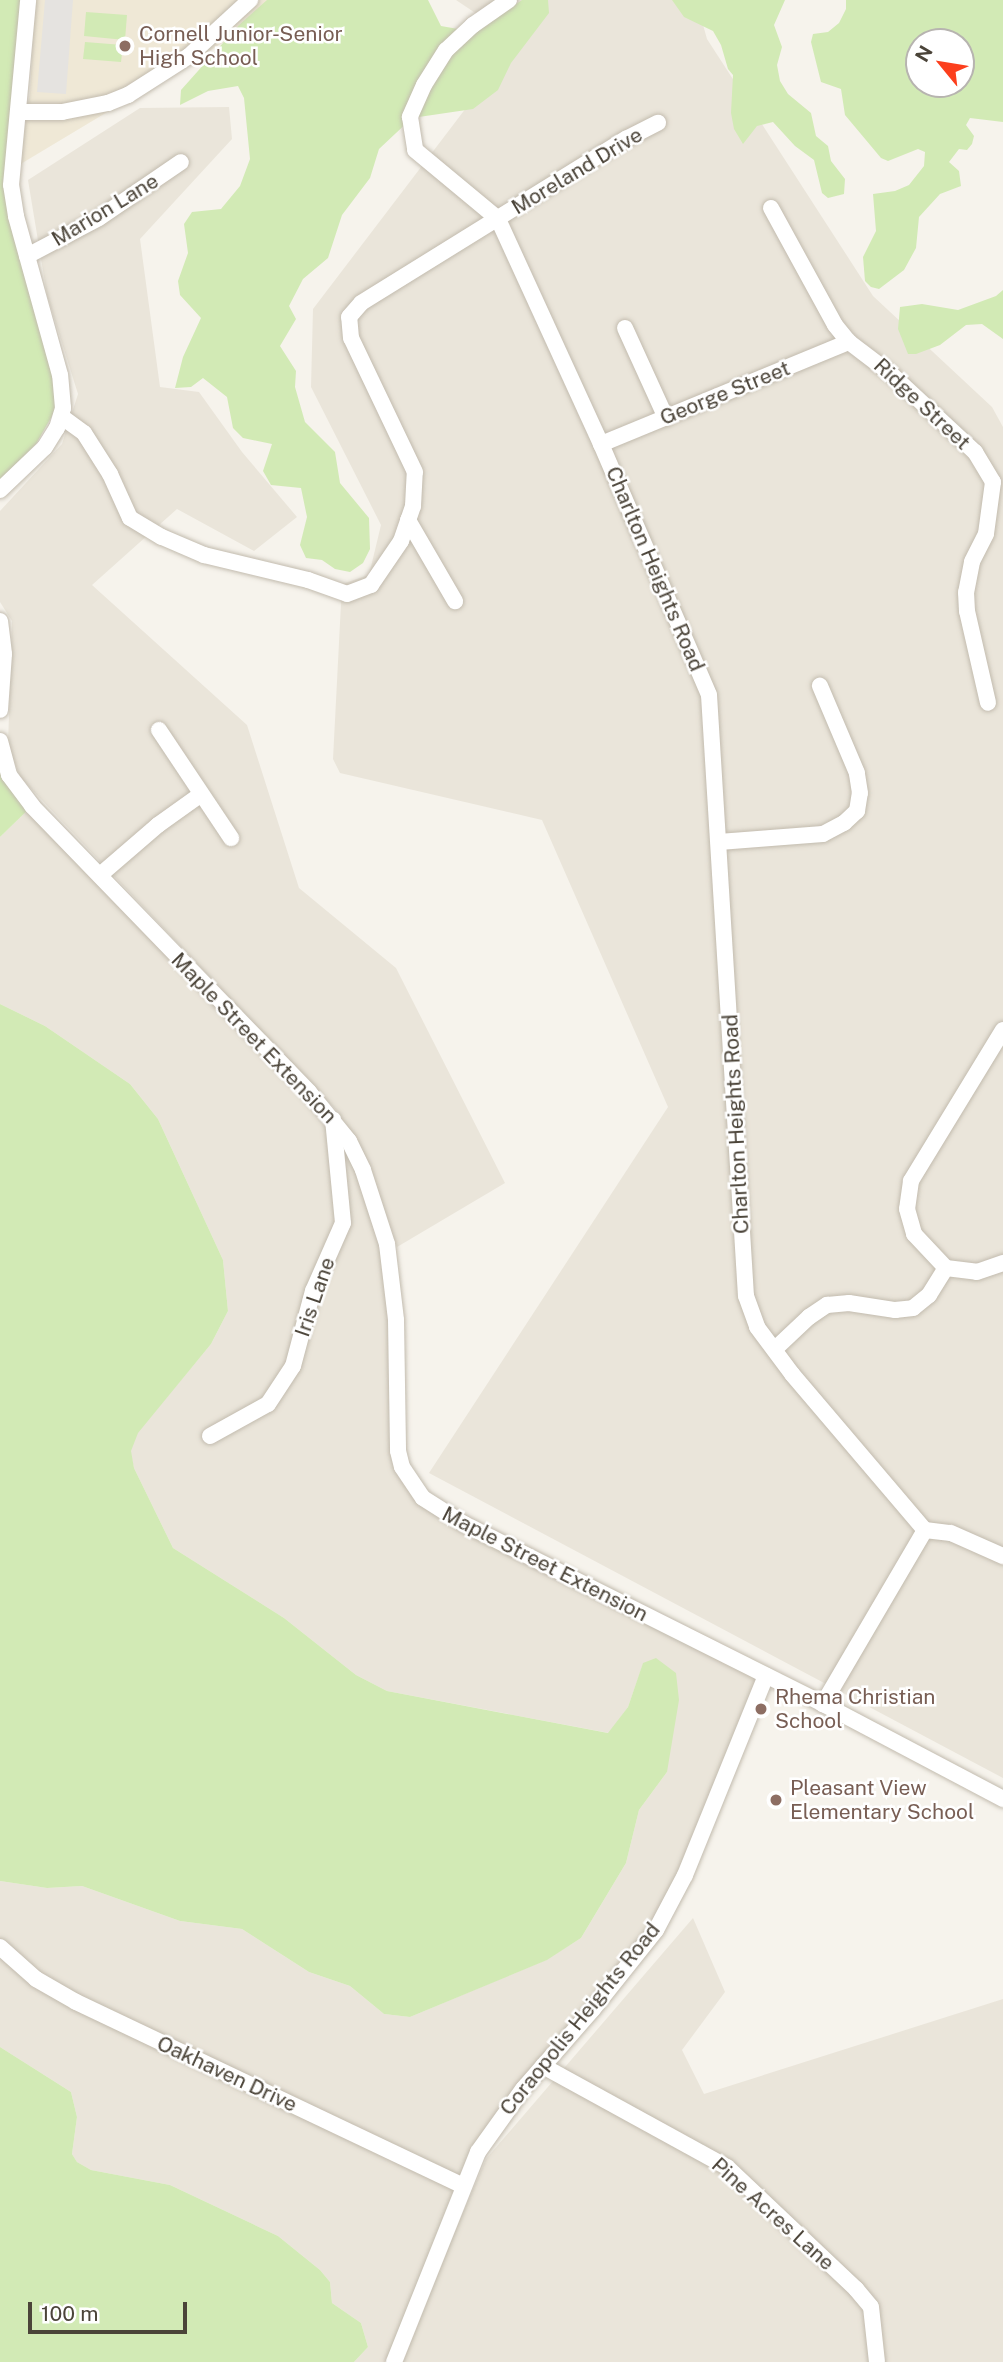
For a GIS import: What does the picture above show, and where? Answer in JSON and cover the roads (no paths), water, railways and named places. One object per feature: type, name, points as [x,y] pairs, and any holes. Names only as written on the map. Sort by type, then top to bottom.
[{"type":"street","points":[[18,112],[62,112],[108,103],[128,95],[189,56],[250,0]]},
{"type":"street","points":[[62,417],[84,433],[110,474],[130,518],[204,555],[308,580],[347,594],[371,585],[401,541],[413,506],[415,472],[351,338],[349,317],[360,303],[498,219],[415,150],[410,117],[424,85],[446,50],[473,25],[509,0]]},
{"type":"street","points":[[0,490],[45,447],[62,417],[60,375],[16,216],[10,173],[18,112],[26,2]]},
{"type":"street","name":"Moreland Drive","points":[[498,219],[626,139],[657,124]]},
{"type":"street","name":"Marion Lane","points":[[27,256],[99,218],[181,162]]},
{"type":"street","name":"Ridge Street","points":[[771,208],[835,325],[849,342],[891,374],[975,452],[993,482],[986,534],[972,562],[966,592],[967,611],[988,703]]},
{"type":"street","name":"Charlton Heights Road","points":[[498,219],[601,444],[709,695],[746,1296],[757,1327],[792,1374],[925,1530]]},
{"type":"street","points":[[625,328],[666,418]]},
{"type":"street","name":"George Street","points":[[601,444],[849,342]]},
{"type":"street","points":[[408,520],[455,600]]},
{"type":"street","points":[[0,621],[4,654],[0,710]]},
{"type":"street","points":[[719,842],[824,834],[845,823],[857,811],[860,793],[857,773],[820,686]]},
{"type":"street","points":[[159,730],[231,838]]},
{"type":"street","name":"Maple Street Extension","points":[[0,741],[4,762],[16,786],[333,1119],[357,1154],[387,1244],[396,1320],[398,1451],[402,1467],[417,1491],[439,1510],[464,1524],[823,1704],[1003,1799]]},
{"type":"street","points":[[100,875],[158,825],[200,795]]},
{"type":"street","points":[[1003,1030],[911,1181],[906,1209],[914,1234],[946,1268],[977,1272],[1003,1263]]},
{"type":"street","name":"Iris Lane","points":[[210,1436],[268,1404],[293,1367],[313,1291],[344,1223],[333,1119]]},
{"type":"street","points":[[775,1349],[808,1317],[827,1305],[849,1303],[895,1310],[913,1308],[929,1295],[946,1268]]},
{"type":"street","points":[[823,1704],[925,1530],[951,1533],[1003,1556]]},
{"type":"street","name":"Coraopolis Heights Road","points":[[394,2362],[478,2152],[500,2119],[656,1930],[685,1875],[766,1676]]},
{"type":"street","name":"Oakhaven Drive","points":[[0,1947],[36,1979],[76,2002],[463,2186]]},
{"type":"street","name":"Pine Acres Lane","points":[[543,2066],[727,2167],[856,2289],[871,2307],[877,2362]]},
{"type":"place","name":"Cornell Junior-Senior High School","points":[[125,46]]},
{"type":"place","name":"Rhema Christian School","points":[[761,1709]]},
{"type":"place","name":"Pleasant View Elementary School","points":[[776,1800]]}]
